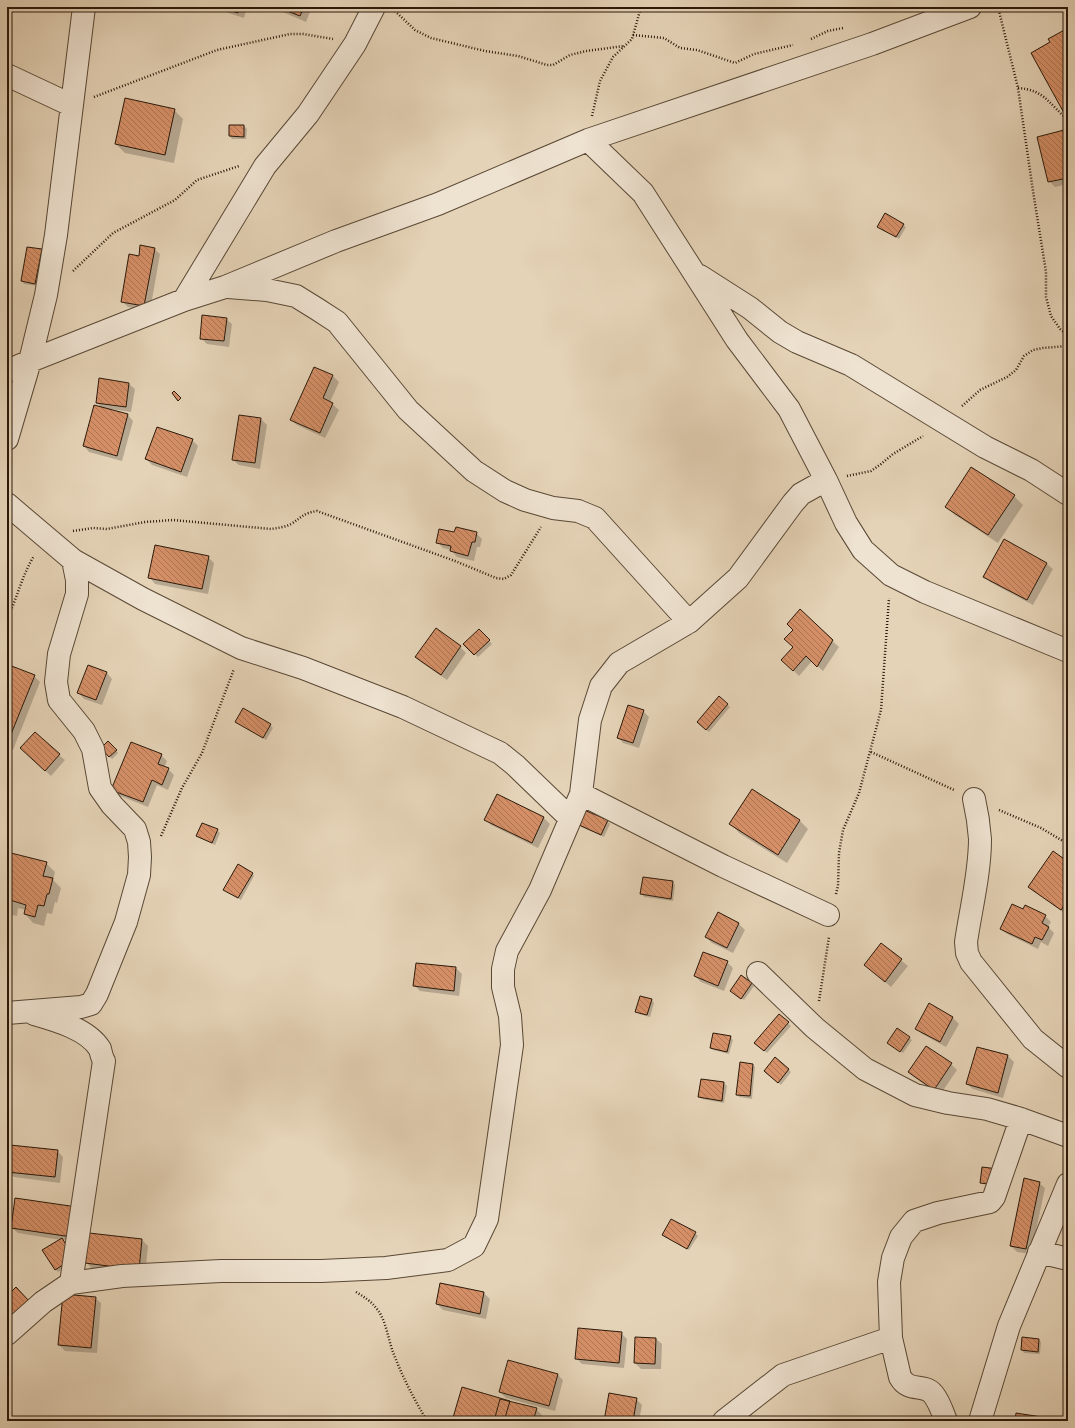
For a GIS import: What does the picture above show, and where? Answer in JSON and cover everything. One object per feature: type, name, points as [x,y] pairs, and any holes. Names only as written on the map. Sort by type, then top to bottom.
[{"type":"street","points":[[7,438],[30,361],[46,295],[56,235],[84,7]]},
{"type":"street","points":[[184,300],[265,166],[308,114],[355,44],[374,7]]},
{"type":"street","points":[[7,371],[184,300],[224,287],[336,241],[438,204],[588,140],[872,44],[970,7]]},
{"type":"street","points":[[7,75],[71,105]]},
{"type":"street","points":[[588,140],[643,193],[737,340],[789,409],[826,480],[846,523],[863,550],[891,575],[925,592],[1068,650]]},
{"type":"street","points":[[696,274],[750,308],[780,332],[797,342],[851,365],[985,447],[1031,470],[1068,494]]},
{"type":"street","points":[[224,287],[268,290],[296,296],[336,322],[408,410],[474,471],[505,491],[525,500],[553,508],[578,511],[595,518],[690,622]]},
{"type":"street","points":[[7,1334],[43,1302],[71,1283],[122,1276],[206,1271],[321,1271],[386,1268],[448,1260],[474,1246],[487,1219],[512,1045],[510,1016],[503,987],[503,968],[506,951],[540,890],[581,794],[590,720],[602,686],[619,663],[690,622],[738,578],[801,494],[826,480]]},
{"type":"street","points":[[7,504],[73,560],[143,599],[241,648],[304,668],[403,707],[500,753],[515,765],[570,818]]},
{"type":"street","points":[[16,1012],[81,1007],[91,1004],[97,994],[126,922],[140,875],[139,842],[135,829],[112,805],[100,788],[92,750],[87,737],[84,731],[59,700],[56,682],[59,654],[77,594],[77,580],[73,560]]},
{"type":"street","points":[[581,794],[723,866],[828,915]]},
{"type":"street","points":[[974,799],[980,839],[979,861],[966,942],[967,953],[971,962],[1033,1039],[1068,1067]]},
{"type":"street","points":[[758,973],[815,1028],[865,1069],[915,1095],[948,1103],[987,1109],[1021,1119],[1068,1136]]},
{"type":"street","points":[[16,1012],[72,1027],[89,1037],[99,1049],[104,1061],[71,1283]]},
{"type":"street","points":[[946,1421],[933,1394],[927,1390],[908,1386],[903,1383],[900,1377],[891,1338],[889,1282],[893,1258],[901,1237],[914,1221],[938,1213],[990,1202],[994,1197],[1021,1119]]},
{"type":"street","points":[[980,1421],[1009,1326],[1068,1184]]},
{"type":"street","points":[[1039,1252],[1068,1260]]},
{"type":"street","points":[[724,1421],[783,1375],[891,1338]]},
{"type":"path","points":[[390,7],[415,30],[431,38],[485,51],[518,56],[547,65],[553,65],[570,55],[586,51],[624,46]]},
{"type":"path","points":[[588,140],[600,81],[614,57],[632,38],[641,7]]},
{"type":"path","points":[[998,7],[1018,88],[1046,272],[1046,297],[1051,316],[1060,329],[1068,335]]},
{"type":"path","points":[[810,40],[828,31],[850,28]]},
{"type":"path","points":[[71,105],[217,50],[290,34],[303,34],[355,44]]},
{"type":"path","points":[[633,35],[664,38],[680,48],[697,50],[735,63],[754,54],[796,44]]},
{"type":"path","points":[[1018,88],[1028,89],[1040,94],[1068,120]]},
{"type":"path","points":[[46,295],[113,233],[175,200],[197,180],[241,166],[265,166]]},
{"type":"path","points":[[826,480],[871,471],[893,454],[945,422],[980,390],[995,384],[1016,370],[1024,356],[1033,350],[1068,346]]},
{"type":"path","points":[[7,620],[32,559],[45,536],[75,530],[93,528],[107,529],[145,522],[172,520],[271,529],[291,524],[302,516],[317,510],[454,560],[496,578],[504,579],[511,575],[553,508]]},
{"type":"path","points":[[815,1028],[828,949],[828,915],[838,886],[839,854],[844,830],[859,793],[882,710],[891,575]]},
{"type":"path","points":[[159,842],[182,788],[202,753],[241,648]]},
{"type":"path","points":[[354,1291],[368,1299],[378,1310],[411,1394],[427,1421]]},
{"type":"building","points":[[220,7],[240,7],[238,13]]},
{"type":"building","points":[[277,7],[304,7],[300,16]]},
{"type":"building","points":[[1068,28],[1068,111],[1064,113],[1031,53],[1050,42],[1048,39]]},
{"type":"building","points":[[125,98],[175,109],[165,155],[115,144]]},
{"type":"building","points":[[229,125],[244,125],[244,137],[229,136]]},
{"type":"building","points":[[1068,129],[1068,178],[1048,182],[1037,137]]},
{"type":"building","points":[[885,213],[904,224],[896,237],[877,227]]},
{"type":"building","points":[[140,245],[155,248],[144,306],[121,302],[129,254],[139,256]]},
{"type":"building","points":[[27,247],[42,249],[35,284],[21,281]]},
{"type":"building","points":[[202,315],[227,318],[224,341],[200,339]]},
{"type":"building","points":[[314,367],[333,375],[323,398],[333,403],[320,433],[290,420]]},
{"type":"building","points":[[99,378],[129,383],[126,407],[96,403]]},
{"type":"building","points":[[174,391],[181,398],[178,401],[172,393]]},
{"type":"building","points":[[94,405],[128,414],[117,456],[83,446]]},
{"type":"building","points":[[239,415],[261,418],[255,463],[232,460]]},
{"type":"building","points":[[157,427],[193,439],[181,472],[145,459]]},
{"type":"building","points":[[971,467],[1015,495],[988,535],[945,507]]},
{"type":"building","points":[[456,527],[477,532],[475,542],[472,542],[468,556],[450,551],[451,546],[436,543],[439,529],[454,532]]},
{"type":"building","points":[[1004,539],[1047,563],[1027,600],[983,577]]},
{"type":"building","points":[[155,545],[209,556],[202,589],[148,578]]},
{"type":"building","points":[[800,609],[833,640],[817,667],[806,656],[793,671],[781,660],[793,647],[784,639],[793,630],[787,624]]},
{"type":"building","points":[[436,628],[461,646],[441,675],[415,657]]},
{"type":"building","points":[[479,629],[490,640],[474,655],[463,644]]},
{"type":"building","points":[[9,665],[35,675],[7,744],[7,670]]},
{"type":"building","points":[[88,665],[107,672],[96,700],[77,693]]},
{"type":"building","points":[[719,696],[728,704],[706,730],[697,722]]},
{"type":"building","points":[[628,705],[644,710],[633,743],[617,738]]},
{"type":"building","points":[[243,708],[271,724],[263,738],[235,722]]},
{"type":"building","points":[[35,732],[60,754],[45,771],[20,748]]},
{"type":"building","points":[[108,741],[117,750],[109,757],[101,748]]},
{"type":"building","points":[[131,742],[162,754],[158,764],[169,768],[162,785],[152,780],[143,802],[111,790]]},
{"type":"building","points":[[752,789],[800,820],[778,855],[729,824]]},
{"type":"building","points":[[497,794],[544,817],[532,843],[484,820]]},
{"type":"building","points":[[584,810],[608,820],[601,835],[577,824]]},
{"type":"building","points":[[202,823],[218,829],[212,843],[196,836]]},
{"type":"building","points":[[1053,851],[1067,861],[1063,866],[1068,870],[1068,900],[1061,910],[1028,887]]},
{"type":"building","points":[[7,852],[47,862],[43,876],[53,878],[44,906],[38,905],[35,917],[24,914],[26,905],[10,900],[7,908]]},
{"type":"building","points":[[238,864],[253,873],[238,898],[223,890]]},
{"type":"building","points":[[643,877],[673,881],[671,899],[640,894]]},
{"type":"building","points":[[1012,904],[1023,909],[1025,905],[1046,915],[1042,923],[1049,927],[1042,940],[1035,937],[1032,944],[1000,929]]},
{"type":"building","points":[[718,912],[739,923],[727,948],[705,937]]},
{"type":"building","points":[[881,943],[902,959],[885,982],[864,965]]},
{"type":"building","points":[[703,952],[728,961],[718,986],[694,976]]},
{"type":"building","points":[[416,963],[456,967],[454,991],[413,986]]},
{"type":"building","points":[[741,975],[752,983],[741,999],[730,991]]},
{"type":"building","points":[[640,996],[652,999],[647,1015],[635,1012]]},
{"type":"building","points":[[929,1003],[953,1017],[940,1042],[915,1029]]},
{"type":"building","points":[[779,1014],[789,1022],[764,1051],[754,1043]]},
{"type":"building","points":[[897,1028],[910,1037],[900,1052],[887,1043]]},
{"type":"building","points":[[713,1033],[731,1036],[727,1052],[710,1048]]},
{"type":"building","points":[[926,1046],[952,1063],[934,1090],[908,1072]]},
{"type":"building","points":[[977,1047],[1008,1055],[998,1093],[966,1084]]},
{"type":"building","points":[[775,1057],[789,1069],[778,1083],[764,1071]]},
{"type":"building","points":[[740,1062],[753,1064],[750,1096],[736,1095]]},
{"type":"building","points":[[701,1079],[724,1082],[722,1101],[698,1097]]},
{"type":"building","points":[[10,1145],[58,1150],[55,1177],[7,1172]]},
{"type":"building","points":[[982,1167],[998,1169],[996,1185],[980,1183]]},
{"type":"building","points":[[1024,1178],[1040,1182],[1026,1249],[1010,1246]]},
{"type":"building","points":[[15,1198],[77,1207],[72,1237],[11,1228]]},
{"type":"building","points":[[671,1219],[696,1232],[687,1249],[662,1235]]},
{"type":"building","points":[[89,1233],[142,1239],[139,1270],[85,1263]]},
{"type":"building","points":[[62,1238],[74,1258],[55,1270],[42,1250]]},
{"type":"building","points":[[440,1283],[484,1292],[480,1314],[436,1304]]},
{"type":"building","points":[[16,1287],[30,1302],[7,1323],[7,1296]]},
{"type":"building","points":[[63,1294],[96,1297],[91,1348],[58,1345]]},
{"type":"building","points":[[578,1328],[622,1332],[619,1363],[575,1359]]},
{"type":"building","points":[[635,1337],[656,1338],[655,1364],[634,1363]]},
{"type":"building","points":[[1022,1337],[1039,1339],[1038,1352],[1021,1350]]},
{"type":"building","points":[[508,1360],[558,1374],[549,1406],[499,1392]]},
{"type":"building","points":[[462,1387],[510,1401],[504,1421],[477,1421],[472,1419],[471,1421],[452,1421]]},
{"type":"building","points":[[609,1393],[637,1398],[633,1421],[604,1421]]},
{"type":"building","points":[[500,1399],[537,1408],[533,1421],[494,1421]]},
{"type":"building","points":[[1016,1413],[1048,1418],[1048,1421],[1015,1421]]}]
